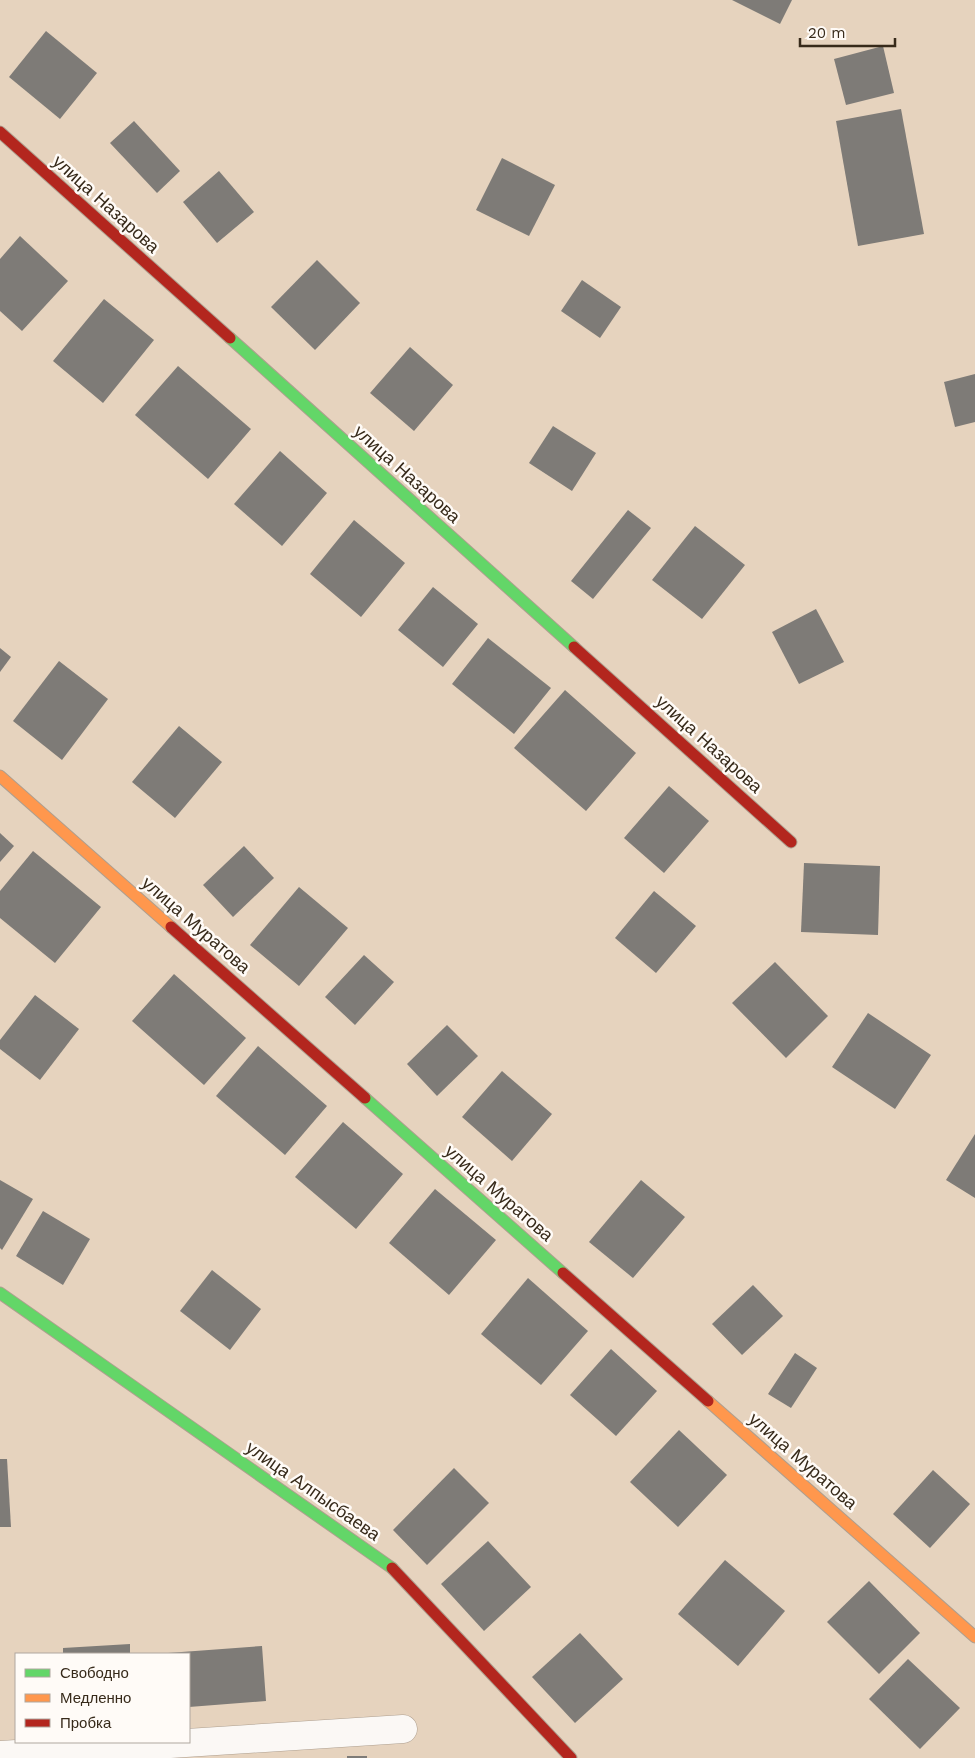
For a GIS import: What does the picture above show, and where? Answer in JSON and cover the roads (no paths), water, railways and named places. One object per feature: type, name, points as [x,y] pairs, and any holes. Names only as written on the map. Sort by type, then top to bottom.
[{"type":"street","name":"улица Назарова","points":[[0,132],[791,842]]},
{"type":"street","name":"улица Муратова","points":[[0,776],[975,1637]]},
{"type":"street","name":"улица Алпысбаева","points":[[0,1294],[388,1565],[571,1758]]},
{"type":"street","points":[[190,1743],[404,1729]]},
{"type":"street","points":[[0,1755],[186,1743]]}]
